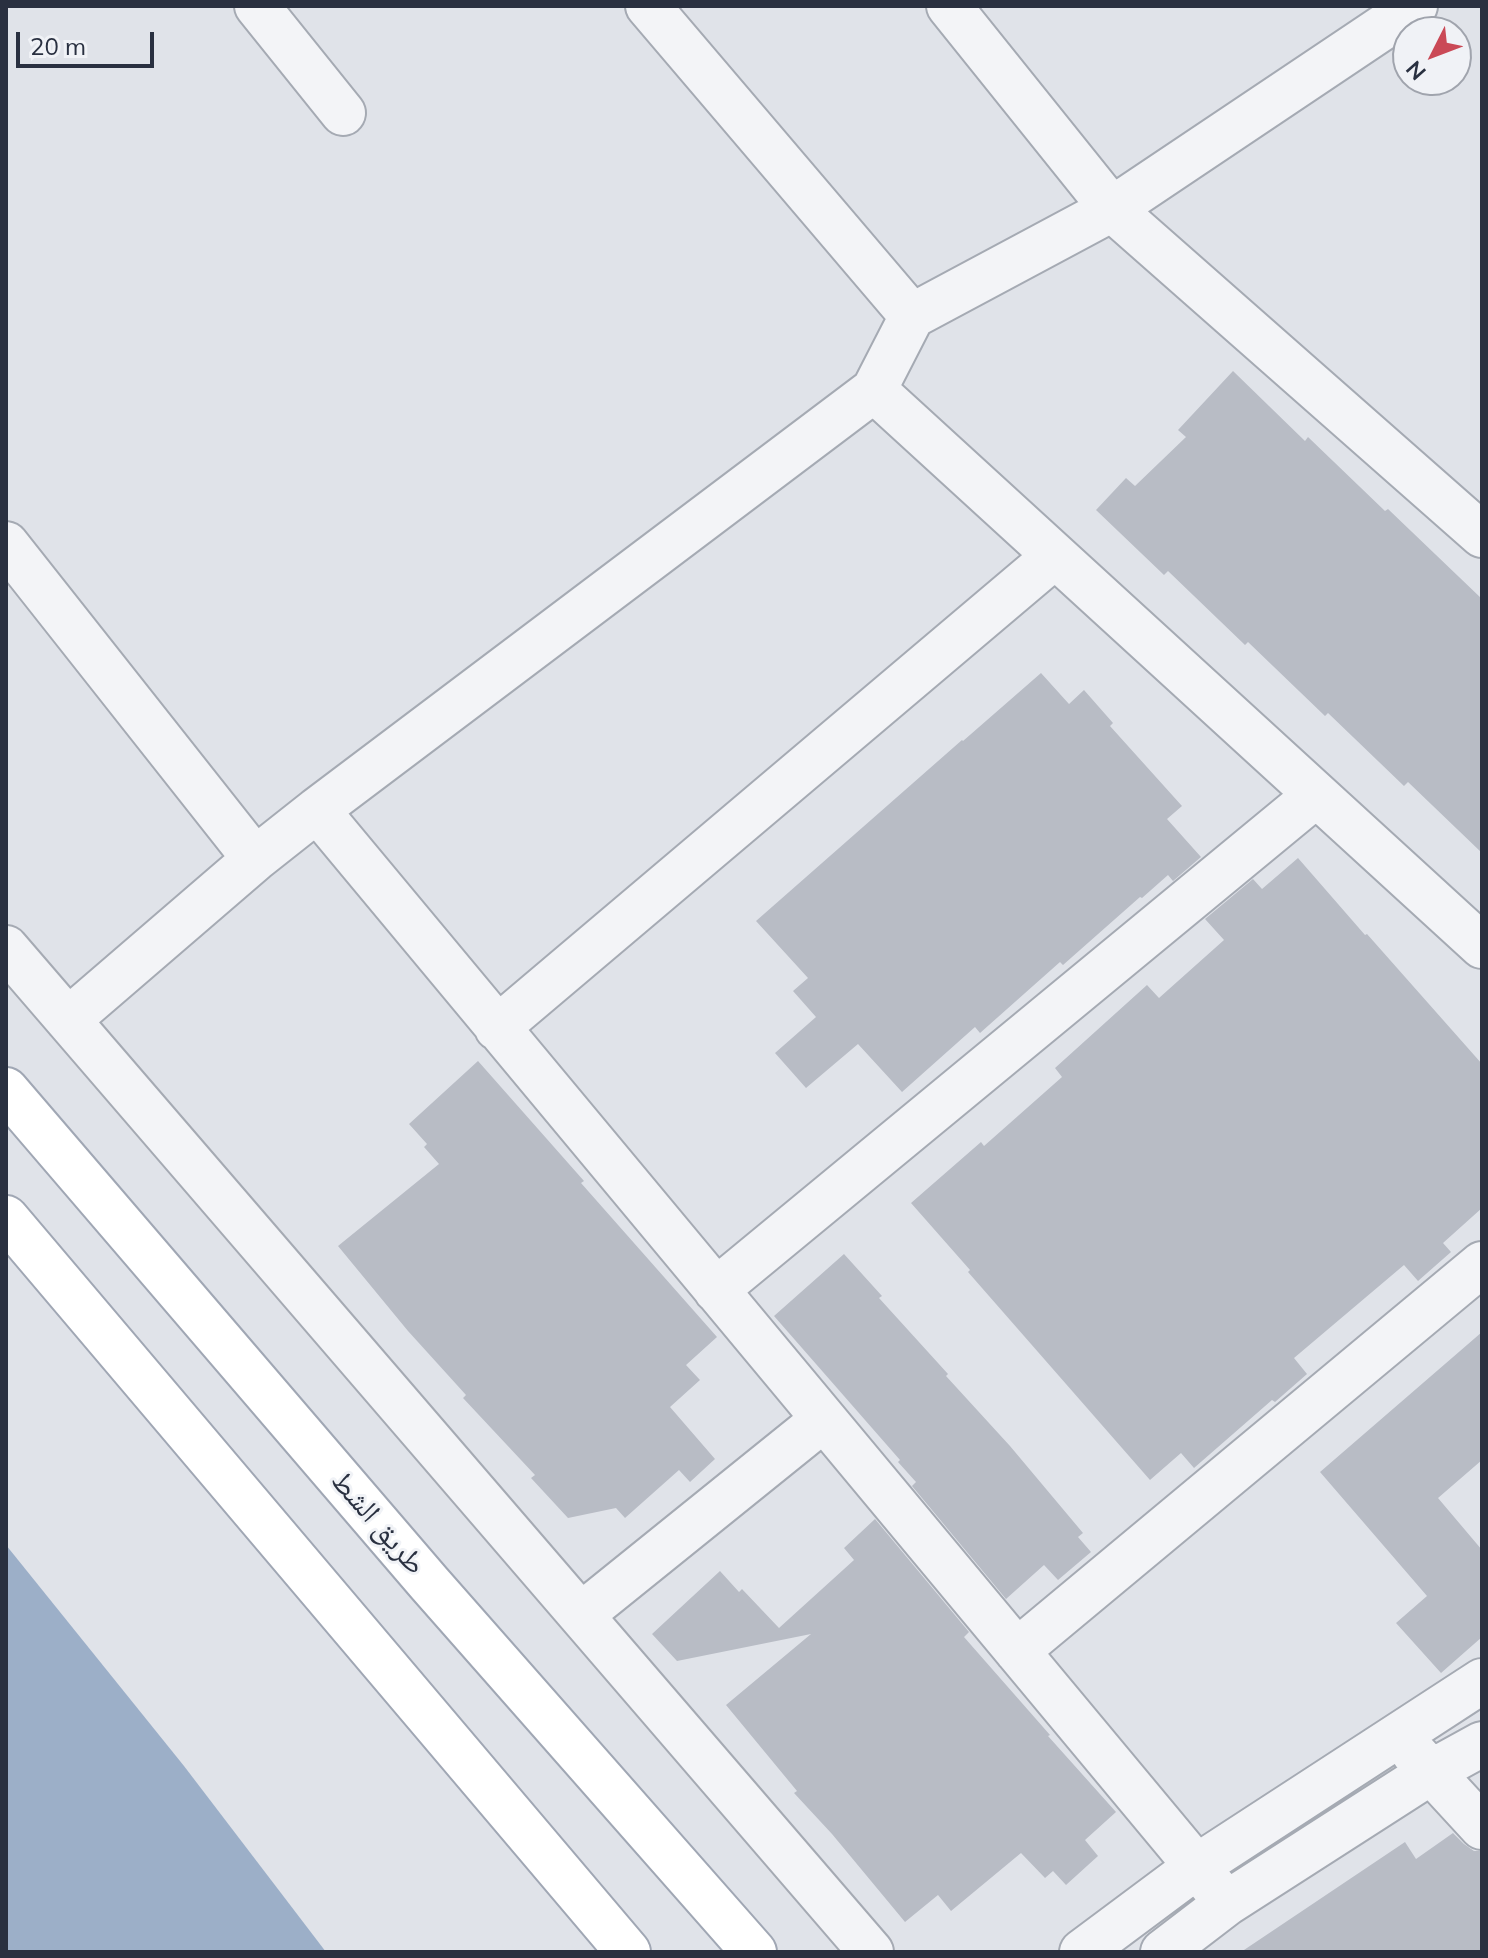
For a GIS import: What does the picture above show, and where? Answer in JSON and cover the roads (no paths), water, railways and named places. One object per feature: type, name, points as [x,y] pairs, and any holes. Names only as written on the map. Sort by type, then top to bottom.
[{"type":"main road","name":"طريق الشط","points":[[6,1090],[439,1595],[754,1952]]},
{"type":"main road","points":[[6,1218],[628,1952]]},
{"type":"street","points":[[257,6],[343,113]]},
{"type":"street","points":[[648,6],[912,316]]},
{"type":"street","points":[[949,6],[1112,209],[1482,535]]},
{"type":"street","points":[[68,1020],[255,859],[317,810],[874,390],[912,316],[1112,209],[1415,6]]},
{"type":"street","points":[[874,390],[1481,944]]},
{"type":"street","points":[[6,544],[255,859]]},
{"type":"street","points":[[497,1028],[1055,556]]},
{"type":"street","points":[[716,1290],[1316,795]]},
{"type":"street","points":[[317,810],[1227,1903]]},
{"type":"street","points":[[6,948],[871,1952]]},
{"type":"street","points":[[1017,1651],[1482,1264]]},
{"type":"street","points":[[581,1615],[824,1419]]},
{"type":"street","points":[[1082,1952],[1196,1867],[1482,1681]]},
{"type":"street","points":[[1397,1734],[1482,1827]]},
{"type":"street","points":[[1163,1952],[1227,1903],[1431,1772],[1482,1744]]},
{"type":"water","points":[[6,1545],[184,1766],[326,1952],[6,1952]]}]
